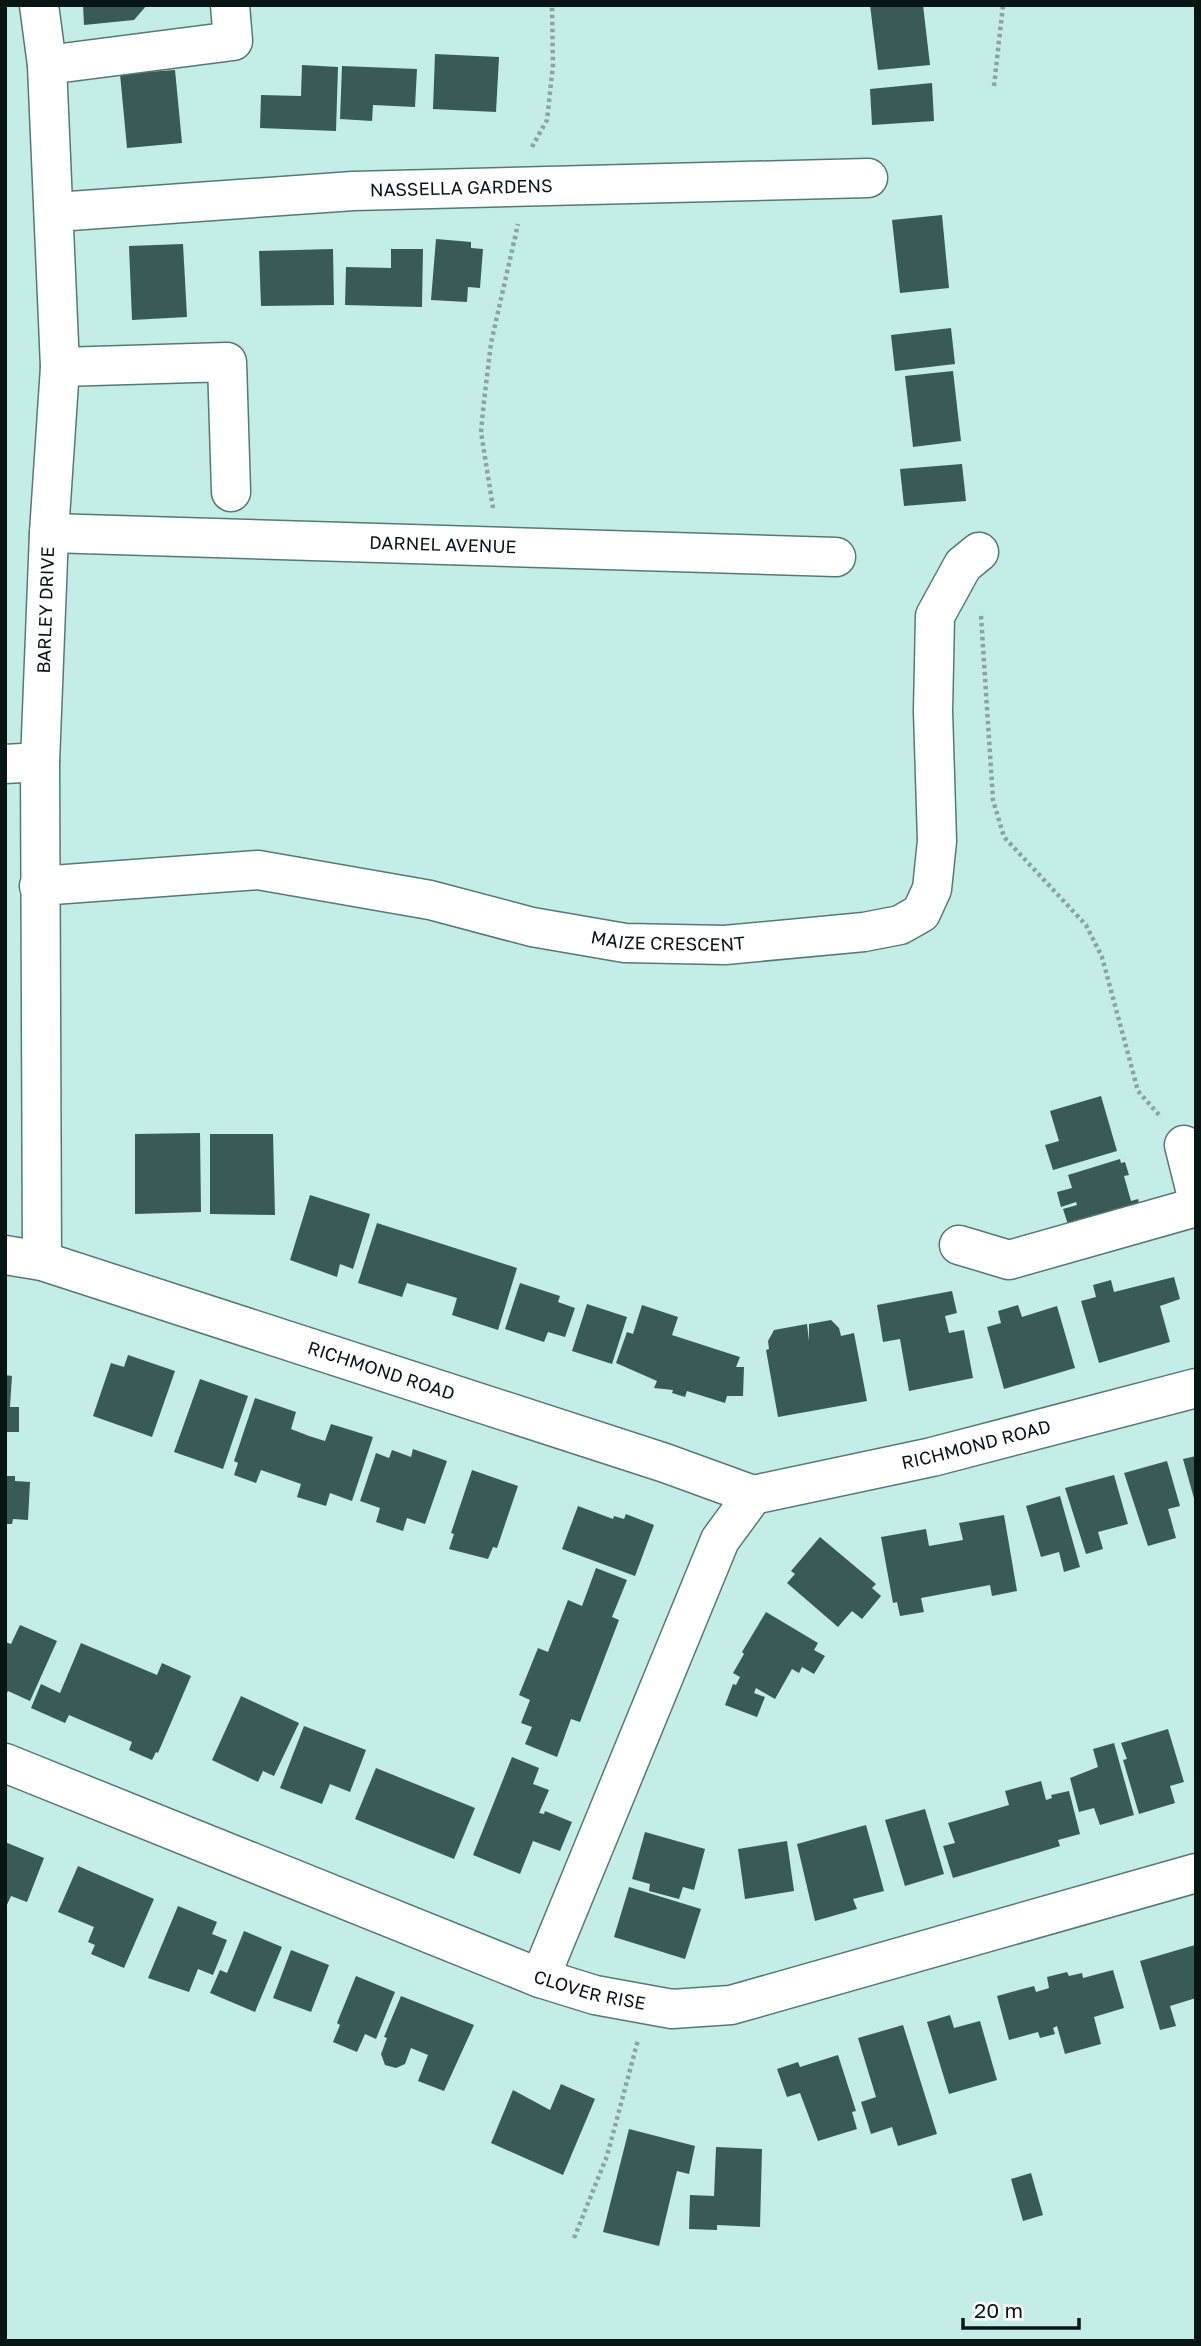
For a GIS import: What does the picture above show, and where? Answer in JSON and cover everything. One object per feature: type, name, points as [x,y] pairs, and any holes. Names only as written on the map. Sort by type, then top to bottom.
[{"type":"street","name":"BARLEY DRIVE","points":[[39,5],[47,65],[56,212],[60,367],[49,533],[23,763],[39,886],[42,1261]]},
{"type":"street","points":[[47,65],[233,41],[230,5]]},
{"type":"street","name":"NASSELLA GARDENS","points":[[56,212],[353,191],[868,178]]},
{"type":"street","points":[[60,367],[228,362],[231,492]]},
{"type":"street","name":"DARNEL AVENUE","points":[[49,533],[836,557]]},
{"type":"street","name":"MAIZE CRESCENT","points":[[39,886],[257,870],[430,900],[532,927],[625,943],[724,945],[864,932],[900,925],[920,913],[932,889],[937,841],[933,711],[935,616],[963,565],[979,552]]},
{"type":"street","points":[[1184,1145],[1196,1193]]},
{"type":"street","points":[[959,1245],[1009,1260],[1196,1207]]},
{"type":"street","name":"RICHMOND ROAD","points":[[5,1255],[42,1261],[665,1463],[753,1495],[932,1457],[1196,1388]]},
{"type":"street","points":[[540,1978],[720,1540],[753,1495]]},
{"type":"street","name":"CLOVER RISE","points":[[5,1763],[540,1978],[595,1995],[671,2008],[731,2005],[1196,1873]]},
{"type":"path","points":[[484,546],[494,511],[493,491],[481,432],[491,343],[518,230],[527,156],[547,120],[553,65],[552,5]]},
{"type":"path","points":[[994,86],[1003,5]]},
{"type":"path","points":[[979,552],[993,800],[1004,838],[1086,925],[1102,957],[1138,1091],[1184,1145]]},
{"type":"path","points":[[574,2238],[607,2156],[647,2005]]},
{"type":"building","points":[[83,5],[147,5],[134,20],[84,25]]},
{"type":"building","points":[[870,5],[923,5],[930,65],[878,70]]},
{"type":"building","points":[[435,54],[499,57],[496,112],[433,109]]},
{"type":"building","points":[[302,65],[338,67],[336,131],[260,128],[261,95],[301,96]]},
{"type":"building","points":[[342,66],[417,69],[415,107],[373,105],[372,121],[340,119]]},
{"type":"building","points":[[175,70],[182,143],[127,148],[120,74]]},
{"type":"building","points":[[932,83],[934,121],[872,125],[870,89]]},
{"type":"building","points":[[942,215],[949,288],[900,293],[892,220]]},
{"type":"building","points":[[436,239],[471,242],[471,248],[483,249],[480,288],[468,287],[467,302],[431,300]]},
{"type":"building","points":[[183,244],[187,317],[132,320],[129,246]]},
{"type":"building","points":[[333,249],[334,305],[261,306],[259,251]]},
{"type":"building","points":[[391,249],[423,249],[422,307],[345,305],[346,267],[391,268]]},
{"type":"building","points":[[951,328],[955,364],[895,371],[891,335]]},
{"type":"building","points":[[953,371],[961,441],[913,447],[905,376]]},
{"type":"building","points":[[962,464],[966,501],[904,506],[900,469]]},
{"type":"building","points":[[1101,1096],[1117,1151],[1053,1170],[1045,1145],[1059,1141],[1050,1111]]},
{"type":"building","points":[[200,1133],[201,1212],[135,1214],[135,1134]]},
{"type":"building","points":[[210,1134],[273,1134],[275,1215],[210,1214]]},
{"type":"building","points":[[1120,1159],[1121,1163],[1125,1162],[1129,1175],[1124,1176],[1131,1201],[1138,1199],[1142,1213],[1071,1234],[1063,1209],[1077,1205],[1076,1202],[1061,1207],[1057,1192],[1072,1188],[1068,1175]]},
{"type":"building","points":[[310,1195],[370,1214],[353,1269],[340,1264],[337,1277],[290,1260]]},
{"type":"building","points":[[377,1223],[517,1268],[498,1330],[452,1315],[457,1298],[407,1283],[402,1297],[358,1283]]},
{"type":"building","points":[[1174,1277],[1180,1299],[1160,1306],[1170,1342],[1099,1363],[1081,1301],[1096,1297],[1093,1285],[1111,1280],[1114,1292]]},
{"type":"building","points":[[520,1283],[560,1296],[558,1302],[575,1308],[565,1337],[548,1332],[544,1342],[505,1329]]},
{"type":"building","points":[[952,1291],[957,1313],[945,1316],[949,1333],[964,1330],[973,1378],[909,1391],[900,1339],[883,1342],[877,1305]]},
{"type":"building","points":[[587,1304],[627,1317],[612,1364],[572,1351]]},
{"type":"building","points":[[642,1305],[678,1317],[672,1335],[740,1357],[736,1367],[744,1367],[743,1396],[727,1396],[725,1403],[687,1391],[685,1397],[672,1393],[673,1390],[654,1388],[657,1381],[616,1363],[627,1332],[633,1334]]},
{"type":"building","points":[[1018,1305],[1022,1317],[1057,1306],[1075,1368],[1004,1389],[987,1327],[1001,1323],[998,1311]]},
{"type":"building","points":[[831,1320],[839,1328],[841,1336],[854,1333],[867,1401],[778,1417],[766,1350],[769,1349],[768,1341],[774,1330],[807,1324],[809,1341],[809,1324]]},
{"type":"building","points":[[128,1355],[175,1371],[152,1437],[93,1416],[111,1363],[124,1367]]},
{"type":"building","points":[[5,1375],[12,1376],[10,1407],[19,1407],[19,1432],[5,1432]]},
{"type":"building","points":[[200,1379],[248,1396],[223,1469],[174,1452]]},
{"type":"building","points":[[255,1398],[296,1412],[291,1429],[309,1436],[325,1441],[331,1424],[373,1437],[352,1501],[330,1493],[326,1506],[297,1497],[301,1484],[261,1470],[256,1483],[234,1475],[238,1463],[234,1461]]},
{"type":"building","points":[[413,1449],[447,1461],[425,1524],[407,1518],[403,1531],[376,1522],[380,1508],[360,1501],[376,1453],[389,1458],[392,1450],[411,1457]]},
{"type":"building","points":[[1196,1456],[1196,1502],[1195,1502],[1183,1459]]},
{"type":"building","points":[[1167,1461],[1180,1506],[1168,1509],[1176,1538],[1148,1546],[1124,1473]]},
{"type":"building","points":[[472,1470],[518,1486],[497,1548],[493,1547],[488,1559],[449,1549],[454,1534],[451,1533]]},
{"type":"building","points":[[1114,1475],[1128,1524],[1098,1532],[1103,1549],[1086,1554],[1065,1488]]},
{"type":"building","points":[[5,1476],[15,1476],[15,1481],[30,1482],[28,1520],[13,1519],[12,1524],[5,1524]]},
{"type":"building","points":[[1060,1496],[1080,1567],[1064,1572],[1059,1552],[1041,1557],[1026,1506]]},
{"type":"building","points":[[578,1506],[613,1519],[614,1516],[624,1519],[626,1514],[654,1525],[635,1576],[562,1549]]},
{"type":"building","points":[[1004,1515],[1017,1591],[992,1596],[990,1585],[921,1598],[924,1612],[900,1616],[897,1602],[893,1603],[881,1537],[926,1529],[929,1546],[963,1540],[959,1523]]},
{"type":"building","points":[[820,1537],[876,1584],[872,1588],[881,1596],[862,1619],[852,1611],[838,1627],[787,1583],[795,1574],[791,1571]]},
{"type":"building","points":[[596,1568],[627,1580],[612,1617],[619,1620],[580,1722],[571,1719],[557,1757],[525,1744],[532,1727],[521,1723],[530,1700],[519,1695],[538,1648],[548,1652],[568,1600],[582,1606]]},
{"type":"building","points":[[766,1612],[818,1643],[814,1650],[825,1656],[814,1674],[802,1667],[799,1673],[792,1669],[775,1699],[756,1688],[754,1693],[765,1697],[757,1717],[725,1705],[733,1684],[736,1685],[740,1677],[733,1673],[744,1654],[742,1652]]},
{"type":"building","points":[[20,1625],[57,1641],[30,1701],[8,1691],[5,1696],[5,1642],[11,1644]]},
{"type":"building","points":[[81,1643],[157,1675],[162,1663],[191,1676],[158,1753],[156,1752],[152,1760],[129,1750],[132,1742],[69,1715],[65,1723],[31,1708],[41,1684],[60,1693]]},
{"type":"building","points":[[241,1696],[299,1723],[274,1776],[263,1771],[258,1782],[212,1760]]},
{"type":"building","points":[[304,1726],[366,1750],[350,1792],[330,1784],[322,1804],[280,1788]]},
{"type":"building","points":[[1168,1729],[1184,1782],[1170,1786],[1175,1803],[1139,1814],[1123,1760],[1127,1759],[1121,1743]]},
{"type":"building","points":[[1114,1743],[1134,1815],[1100,1825],[1094,1808],[1079,1812],[1070,1778],[1098,1767],[1093,1749]]},
{"type":"building","points":[[512,1757],[539,1768],[533,1784],[549,1790],[539,1813],[544,1814],[545,1811],[572,1822],[560,1851],[533,1841],[520,1874],[473,1855]]},
{"type":"building","points":[[376,1768],[475,1808],[454,1859],[355,1819]]},
{"type":"building","points":[[1041,1781],[1046,1800],[1052,1798],[1051,1795],[1069,1791],[1080,1834],[1058,1840],[1060,1846],[953,1878],[943,1846],[955,1843],[948,1823],[1009,1805],[1005,1791]]},
{"type":"building","points":[[925,1809],[944,1874],[905,1886],[885,1820]]},
{"type":"building","points":[[866,1825],[884,1891],[853,1899],[857,1909],[815,1921],[797,1844]]},
{"type":"building","points":[[645,1832],[705,1849],[694,1890],[683,1887],[679,1899],[649,1891],[650,1884],[632,1879]]},
{"type":"building","points":[[787,1841],[794,1891],[745,1899],[738,1849]]},
{"type":"building","points":[[5,1842],[44,1858],[27,1902],[11,1896],[5,1909]]},
{"type":"building","points":[[78,1866],[154,1899],[124,1968],[91,1954],[95,1945],[88,1942],[94,1927],[58,1912]]},
{"type":"building","points":[[629,1887],[701,1909],[685,1959],[614,1937]]},
{"type":"building","points":[[178,1906],[217,1922],[212,1934],[227,1940],[213,1975],[198,1969],[189,1992],[148,1978]]},
{"type":"building","points":[[244,1931],[282,1947],[255,2012],[210,1993],[220,1970],[227,1973]]},
{"type":"building","points":[[1195,1945],[1196,1998],[1170,2006],[1176,2026],[1160,2030],[1140,1961]]},
{"type":"building","points":[[291,1950],[329,1965],[311,2012],[273,1998]]},
{"type":"building","points":[[1113,1970],[1124,2008],[1094,2017],[1101,2044],[1065,2054],[1057,2026],[1053,2028],[1055,2034],[1040,2038],[1038,2032],[1009,2040],[997,1996],[1034,1986],[1036,1992],[1049,1988],[1047,1977],[1067,1972],[1069,1976],[1082,1973],[1083,1978]]},
{"type":"building","points":[[356,1976],[395,1992],[376,2039],[365,2034],[357,2052],[333,2042],[340,2025],[337,2023]]},
{"type":"building","points":[[401,1996],[474,2025],[444,2091],[418,2081],[428,2055],[411,2048],[405,2064],[396,2068],[385,2065],[381,2054],[387,2038],[384,2037]]},
{"type":"building","points":[[950,2015],[954,2028],[980,2021],[997,2080],[949,2094],[927,2022]]},
{"type":"building","points":[[903,2025],[937,2134],[898,2146],[892,2127],[871,2134],[861,2102],[876,2097],[858,2038]]},
{"type":"building","points":[[838,2055],[856,2111],[852,2112],[857,2129],[818,2141],[800,2093],[787,2097],[777,2069],[798,2062],[800,2067]]},
{"type":"building","points":[[561,2084],[595,2099],[563,2175],[491,2143],[513,2090],[550,2110]]},
{"type":"building","points":[[629,2129],[695,2146],[689,2174],[677,2171],[659,2246],[603,2232]]},
{"type":"building","points":[[716,2147],[762,2149],[760,2227],[717,2225],[717,2230],[689,2229],[690,2195],[714,2196]]},
{"type":"building","points":[[1031,2173],[1043,2215],[1023,2221],[1011,2179]]}]
